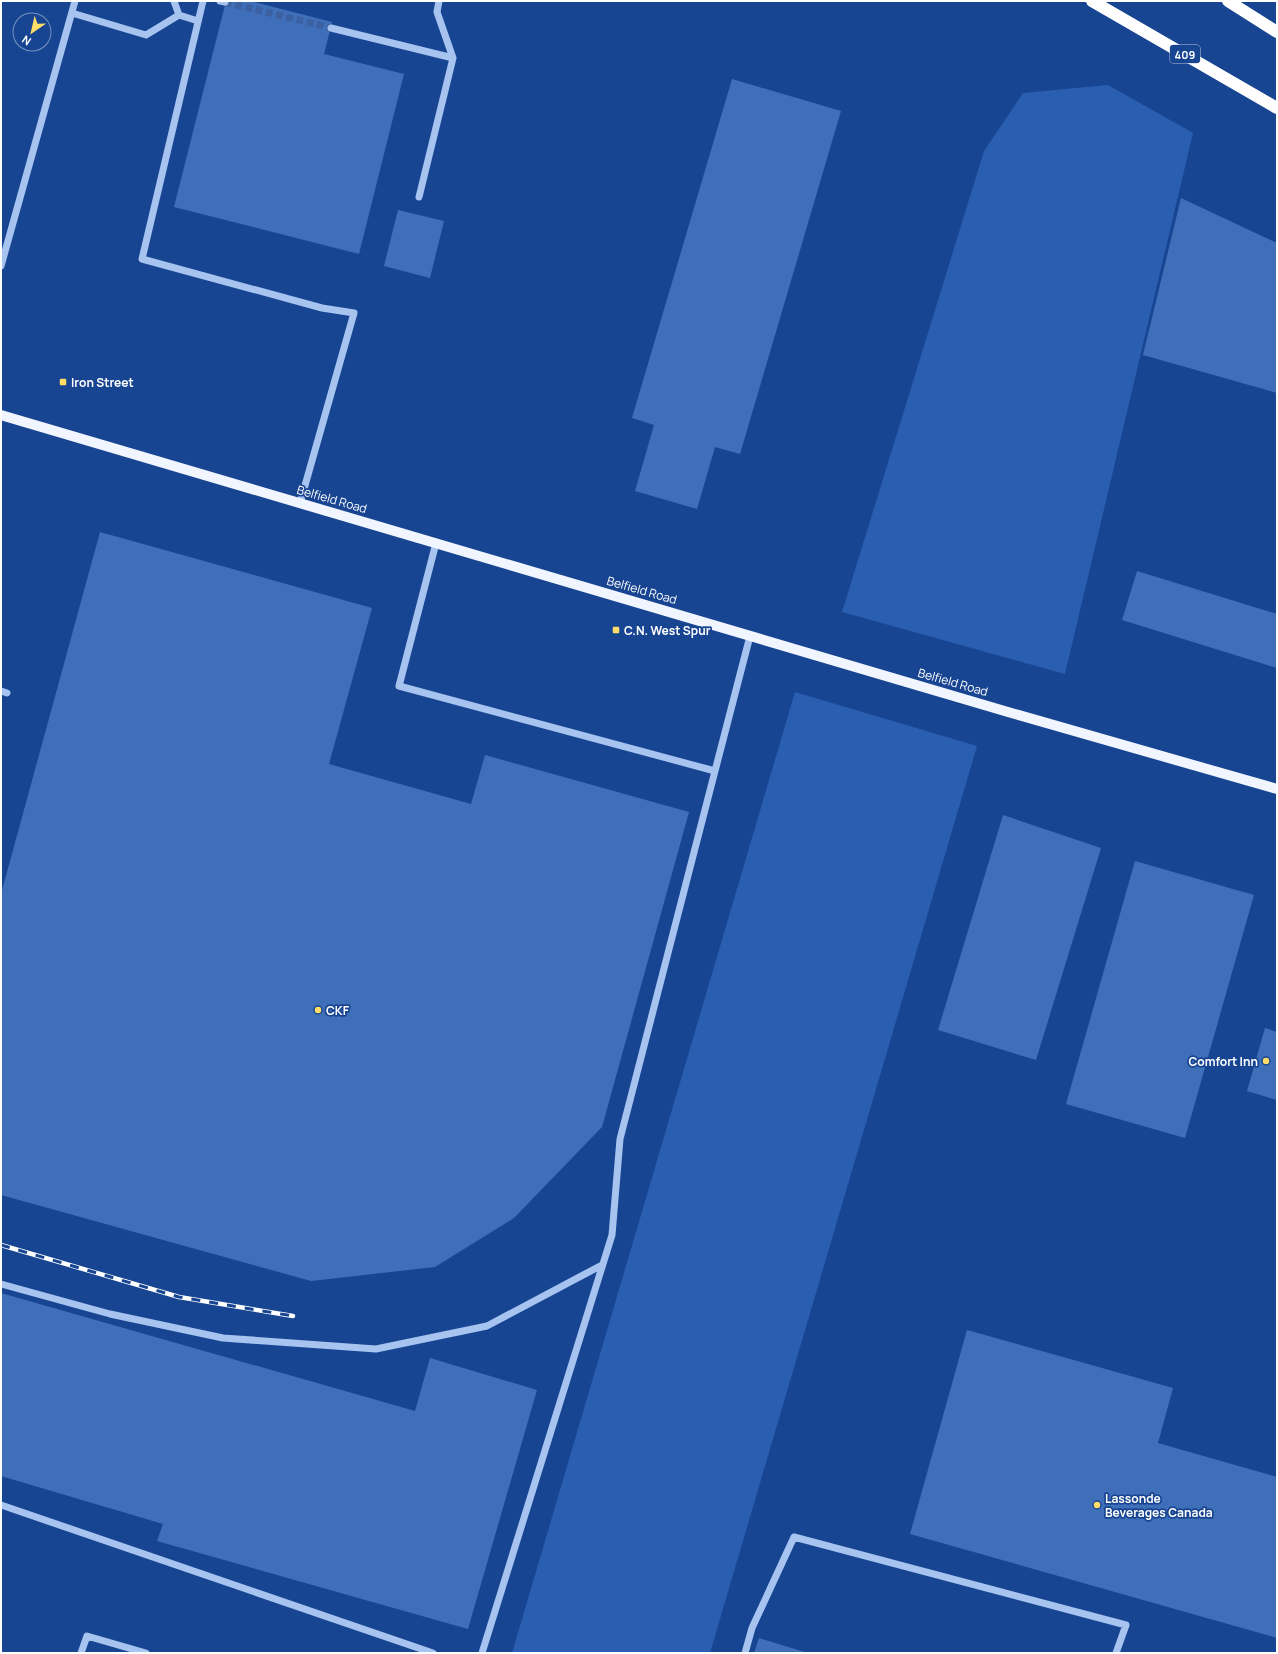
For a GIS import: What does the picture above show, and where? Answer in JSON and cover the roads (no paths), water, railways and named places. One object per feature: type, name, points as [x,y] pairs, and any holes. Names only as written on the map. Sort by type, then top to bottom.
[{"type":"highway","name":"409","points":[[1092,1],[1277,108]]},
{"type":"highway","points":[[1228,1],[1277,32]]},
{"type":"main road","name":"Belfield Road","points":[[1,415],[1008,712],[1277,789]]},
{"type":"street","points":[[1,266],[75,1]]},
{"type":"street","points":[[174,1],[179,15]]},
{"type":"street","points":[[203,1],[142,259],[322,308],[354,313],[300,503]]},
{"type":"street","points":[[419,197],[453,58],[436,12],[439,1]]},
{"type":"street","points":[[72,13],[146,36],[179,15],[198,21]]},
{"type":"street","points":[[331,28],[453,58]]},
{"type":"street","points":[[436,543],[399,686],[714,771]]},
{"type":"street","points":[[482,1653],[612,1235],[620,1139],[750,636]]},
{"type":"street","points":[[1,1284],[110,1314],[224,1338],[376,1349],[487,1326],[602,1265]]},
{"type":"street","points":[[1,1505],[433,1653]]},
{"type":"street","points":[[745,1653],[752,1628],[794,1537],[1126,1625],[1116,1653]]},
{"type":"street","points":[[81,1653],[87,1636],[146,1653]]},
{"type":"tunnel","points":[[225,2],[331,28]]},
{"type":"railway","points":[[1,1245],[179,1297],[293,1316]]},
{"type":"place","name":"Iron Street","points":[[63,382]]},
{"type":"place","name":"C.N. West Spur","points":[[616,630]]},
{"type":"place","name":"CKF","points":[[318,1010]]},
{"type":"place","name":"Comfort Inn","points":[[1266,1061]]},
{"type":"place","name":"Lassonde Beverages Canada","points":[[1097,1505]]}]
